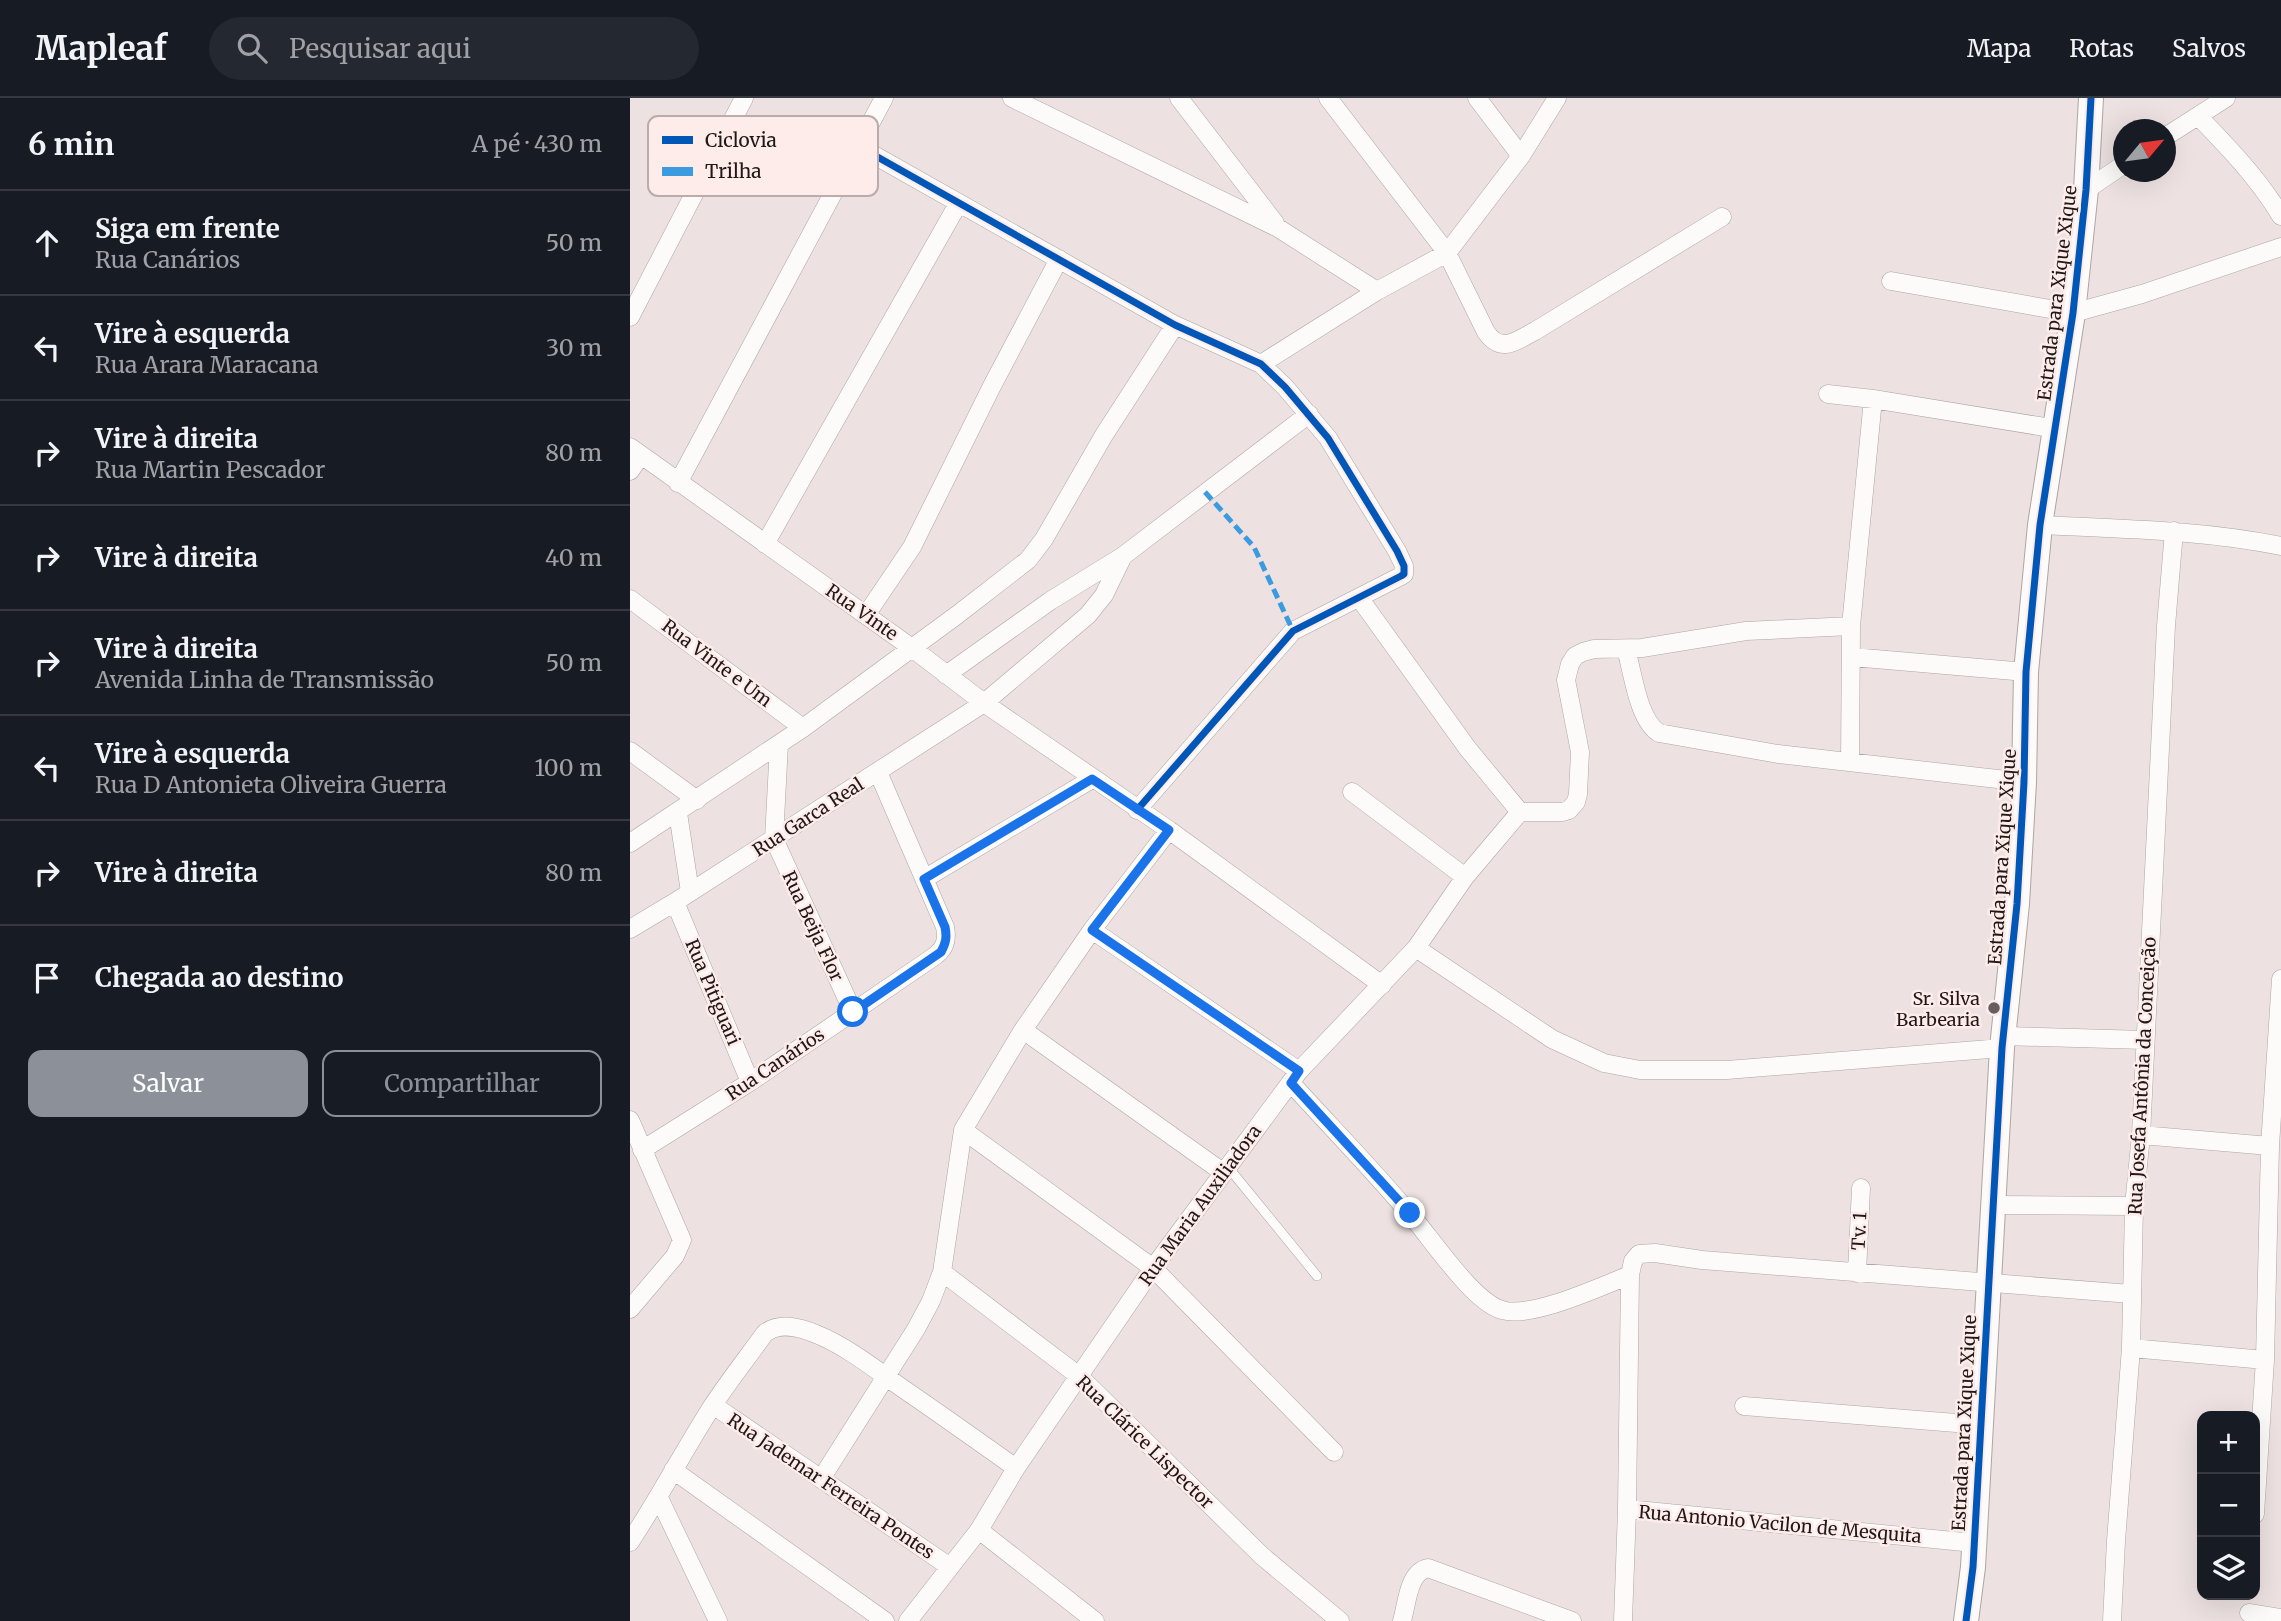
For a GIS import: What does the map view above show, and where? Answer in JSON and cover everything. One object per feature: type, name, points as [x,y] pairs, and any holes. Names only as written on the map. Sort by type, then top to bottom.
[{"type":"street","points":[[735,116],[744,98]]},
{"type":"street","points":[[874,116],[884,98]]},
{"type":"street","points":[[1179,98],[1278,228]]},
{"type":"street","points":[[1328,98],[1447,253],[1491,340],[1505,344],[1535,331],[1722,217]]},
{"type":"street","points":[[1477,98],[1521,156]]},
{"type":"street","points":[[1261,364],[1377,291],[1447,253],[1521,156],[1557,98]]},
{"type":"street","name":"Estrada para Xique Xique","points":[[1966,1621],[1974,1543],[2003,1042],[2017,904],[2024,782],[2026,672],[2040,525],[2073,313],[2086,190],[2091,98]]},
{"type":"street","points":[[2176,130],[2227,98]]},
{"type":"street","points":[[1020,101],[1278,228],[1377,291]]},
{"type":"street","points":[[2198,116],[2266,191],[2281,216]]},
{"type":"street","points":[[878,158],[1175,325],[1261,364],[1328,438],[1404,566],[1404,574],[1360,599],[1293,631],[1137,810]]},
{"type":"street","points":[[2086,190],[2113,172]]},
{"type":"street","points":[[630,317],[693,196]]},
{"type":"street","points":[[678,483],[831,196]]},
{"type":"street","points":[[765,544],[958,204]]},
{"type":"street","points":[[1891,281],[2073,313],[2142,294],[2281,247]]},
{"type":"street","points":[[866,615],[912,547],[1059,259]]},
{"type":"street","points":[[630,843],[803,728],[1028,560],[1175,325]]},
{"type":"street","points":[[1828,394],[2057,429]]},
{"type":"street","points":[[1850,761],[1850,626],[1873,399]]},
{"type":"street","points":[[946,675],[1051,601],[1123,556],[1308,414]]},
{"type":"street","points":[[630,471],[635,451]]},
{"type":"street","name":"Rua Vinte","points":[[635,451],[912,648],[984,703],[1169,830],[1382,985]]},
{"type":"street","points":[[2040,525],[2174,531],[2281,546]]},
{"type":"street","name":"Rua Josefa Antônia da Conceição","points":[[2112,1621],[2131,1348],[2134,1206],[2141,1135],[2166,626],[2174,531]]},
{"type":"street","name":"Rua Garca Real","points":[[630,929],[984,703],[1088,615],[1104,595],[1123,556]]},
{"type":"street","name":"Rua Vinte e Um","points":[[630,599],[803,728]]},
{"type":"street","points":[[1360,599],[1468,749],[1520,812],[1562,813],[1576,802],[1581,764],[1566,680],[1575,656],[1594,649],[1626,649],[1746,631],[1850,626]]},
{"type":"street","points":[[1626,649],[1642,711],[1648,723],[1659,733],[1778,754],[2024,782]]},
{"type":"street","points":[[1852,657],[2026,672]]},
{"type":"street","points":[[774,839],[779,744]]},
{"type":"street","points":[[630,751],[697,800]]},
{"type":"street","points":[[878,772],[924,879],[1092,779]]},
{"type":"street","points":[[1352,792],[1465,877]]},
{"type":"street","name":"Rua Maria Auxiliadora","points":[[908,1621],[979,1530],[1016,1468],[1153,1268],[1295,1077],[1416,948],[1465,877],[1520,812]]},
{"type":"street","points":[[678,813],[690,892]]},
{"type":"street","points":[[821,1479],[916,1329],[931,1300],[942,1272],[963,1130],[1023,1030],[1092,930],[1169,830]]},
{"type":"street","name":"Rua Beija Flor","points":[[774,839],[853,1012]]},
{"type":"street","name":"Rua Canários","points":[[642,1150],[750,1082],[941,952],[946,935],[924,879]]},
{"type":"street","name":"Rua Pitiguari","points":[[675,902],[750,1082]]},
{"type":"street","points":[[1092,930],[1295,1077],[1468,1284],[1488,1302],[1501,1310],[1515,1312],[1540,1308],[1630,1275]]},
{"type":"street","points":[[1416,948],[1552,1040],[1604,1063],[1640,1070],[1727,1070],[2003,1042],[2145,1040]]},
{"type":"street","points":[[2258,1474],[2275,1252],[2270,1146],[2278,1078],[2281,979]]},
{"type":"street","points":[[1023,1030],[1226,1170]]},
{"type":"street","points":[[630,1120],[682,1240],[675,1256],[630,1309]]},
{"type":"street","points":[[963,1130],[1153,1268],[1334,1452]]},
{"type":"street","points":[[2141,1135],[2270,1146]]},
{"type":"street","name":"Tv. 1","points":[[1857,1273],[1861,1188]]},
{"type":"street","points":[[1993,1205],[2134,1206]]},
{"type":"street","points":[[1623,1621],[1630,1275],[1633,1261],[1642,1253],[2131,1294]]},
{"type":"street","name":"Rua Clárice Lispector","points":[[942,1272],[1079,1376],[1262,1556],[1340,1621]]},
{"type":"street","points":[[630,1542],[713,1405],[765,1333],[779,1326],[814,1333],[851,1353],[1016,1468]]},
{"type":"street","points":[[2131,1348],[2265,1360]]},
{"type":"street","name":"Rua Jademar Ferreira Pontes","points":[[713,1405],[950,1567]]},
{"type":"street","points":[[1744,1406],[1981,1425]]},
{"type":"street","points":[[673,1470],[885,1621]]},
{"type":"street","points":[[659,1498],[718,1621]]},
{"type":"street","name":"Rua Antonio Vacilon de Mesquita","points":[[1627,1509],[1974,1543]]},
{"type":"street","points":[[979,1530],[1095,1621]]},
{"type":"street","points":[[1402,1621],[1416,1573],[1429,1568],[1572,1621]]},
{"type":"street","points":[[2248,1617],[2281,1618]]},
{"type":"lane","points":[[1226,1170],[1317,1276]]},
{"type":"marked path","points":[[1205,492],[1254,547],[1293,631]]},
{"type":"cycle path","points":[[1966,1621],[1973,1567],[2002,1048],[2017,904],[2024,782],[2026,672],[2040,525],[2073,313],[2086,190],[2091,98]]},
{"type":"cycle path","points":[[878,157],[1175,325],[1261,364],[1285,387],[1328,438],[1404,566],[1404,574],[1401,576],[1293,631],[1137,810]]},
{"type":"place","name":"Sr. Silva Barbearia","points":[[1994,1008]]},
{"type":"route","points":[[853,1012],[941,952],[946,942],[945,927],[924,879],[1092,779],[1169,830],[1092,930],[1299,1071],[1291,1083],[1410,1213]]}]
